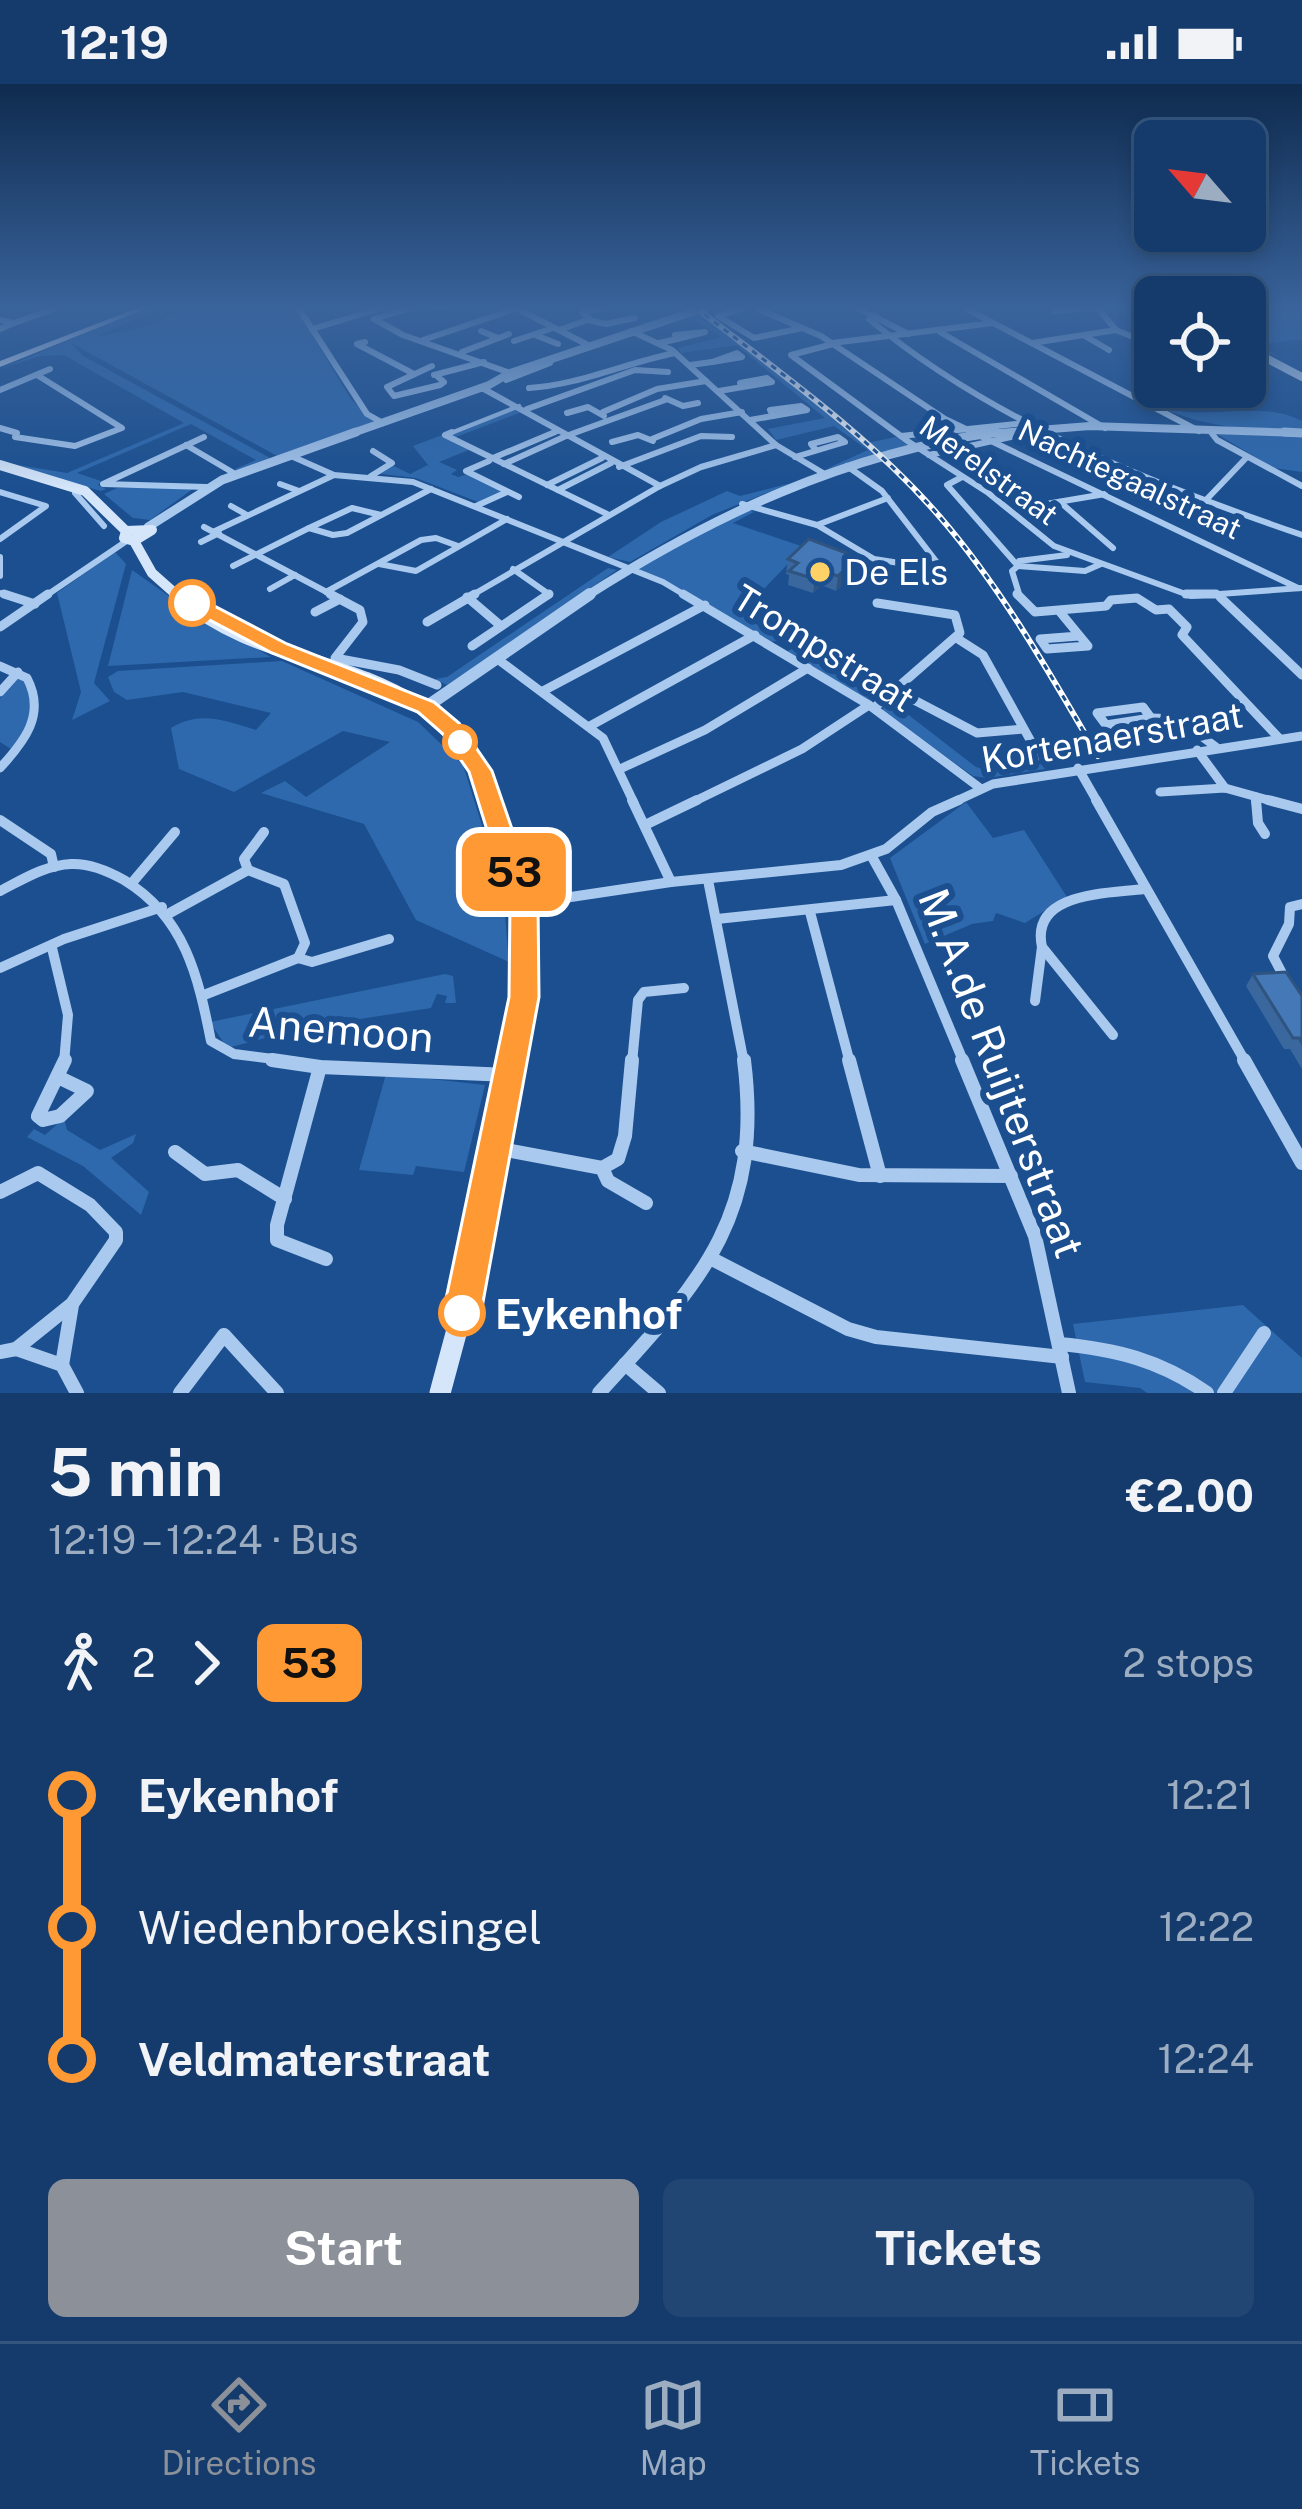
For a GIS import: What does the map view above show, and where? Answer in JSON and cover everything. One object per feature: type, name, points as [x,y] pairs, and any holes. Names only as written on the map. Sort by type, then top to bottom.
[{"type":"main road","points":[[0,467],[82,496],[106,523],[135,534],[154,577],[199,607],[255,638],[330,662],[426,707],[451,729],[480,771],[524,904],[524,997],[472,1279],[440,1393]]},
{"type":"street","points":[[339,368],[368,414],[382,423]]},
{"type":"street","points":[[408,368],[419,373],[438,377],[444,382],[401,402],[388,384],[419,373],[428,368]]},
{"type":"street","points":[[438,377],[465,368]]},
{"type":"street","points":[[494,368],[508,376]]},
{"type":"street","points":[[0,627],[207,487],[530,368]]},
{"type":"street","points":[[529,388],[563,386],[610,368]]},
{"type":"street","points":[[693,368],[776,445],[823,473]]},
{"type":"street","name":"Merelstraat","points":[[809,368],[1040,538],[1073,554],[1191,596],[1300,588]]},
{"type":"street","name":"Nachtegaalstraat","points":[[871,368],[965,428],[1300,588]]},
{"type":"street","points":[[938,368],[1034,427],[1302,535]]},
{"type":"street","points":[[1002,368],[1105,428]]},
{"type":"street","points":[[1081,368],[1302,486]]},
{"type":"street","points":[[0,390],[50,369]]},
{"type":"street","points":[[607,514],[445,435],[635,370],[668,372]]},
{"type":"street","points":[[0,445],[16,437],[76,446],[124,426],[37,375]]},
{"type":"street","points":[[603,412],[657,389],[707,381]]},
{"type":"street","points":[[563,386],[571,394]]},
{"type":"street","points":[[719,391],[740,387]]},
{"type":"street","points":[[482,388],[660,486]]},
{"type":"street","points":[[657,389],[664,400],[683,406],[698,403]]},
{"type":"street","points":[[519,497],[466,471],[664,400]]},
{"type":"street","points":[[750,419],[773,416],[807,410],[801,406],[770,410],[773,416]]},
{"type":"street","points":[[567,412],[588,407],[603,412],[612,422]]},
{"type":"street","points":[[652,439],[693,422],[742,412]]},
{"type":"street","points":[[693,422],[701,436]]},
{"type":"street","points":[[426,707],[683,533],[742,504],[823,473],[916,447],[1034,427]]},
{"type":"street","points":[[928,455],[1034,427]]},
{"type":"street","points":[[901,436],[965,428],[1034,427],[1302,433]]},
{"type":"street","points":[[0,428],[17,433],[16,437]]},
{"type":"street","points":[[502,465],[562,433]]},
{"type":"street","points":[[612,442],[638,435],[662,448]]},
{"type":"street","points":[[204,436],[103,484],[207,487]]},
{"type":"street","points":[[557,491],[662,448],[701,436],[732,437]]},
{"type":"street","points":[[186,445],[237,475]]},
{"type":"street","points":[[427,622],[562,539],[660,486],[701,467],[776,445]]},
{"type":"street","points":[[371,476],[392,463],[373,451]]},
{"type":"street","points":[[795,457],[816,451]]},
{"type":"street","points":[[291,456],[334,476]]},
{"type":"street","points":[[1206,500],[1246,457]]},
{"type":"street","points":[[546,486],[602,458]]},
{"type":"street","points":[[742,504],[817,525],[874,560],[931,568],[939,565],[888,498],[847,466]]},
{"type":"street","points":[[201,542],[247,515],[334,476]]},
{"type":"street","name":"Trompstraat","points":[[334,476],[413,482],[631,567],[705,605],[871,706],[980,788]]},
{"type":"street","points":[[962,477],[947,485],[1017,564],[1085,571],[1101,564]]},
{"type":"street","points":[[280,484],[298,491]]},
{"type":"street","points":[[309,528],[339,535],[431,489]]},
{"type":"street","points":[[0,492],[46,506],[0,539]]},
{"type":"street","points":[[476,506],[508,492]]},
{"type":"street","points":[[1034,506],[1105,494]]},
{"type":"street","points":[[817,525],[888,498]]},
{"type":"street","points":[[1060,502],[1114,544],[1113,548]]},
{"type":"street","points":[[231,506],[247,515]]},
{"type":"street","points":[[232,566],[352,508],[381,515]]},
{"type":"street","points":[[379,564],[416,571],[507,519]]},
{"type":"street","points":[[204,527],[360,610],[363,622],[330,662]]},
{"type":"street","points":[[326,592],[429,538],[458,546]]},
{"type":"street","points":[[1073,554],[1017,564],[1012,571],[1014,585],[1027,608],[1060,612],[1129,598],[1145,601],[1156,610],[1169,609],[1187,627],[1182,635],[1279,738]]},
{"type":"street","points":[[0,556],[0,576]]},
{"type":"street","points":[[472,646],[550,595],[513,569]]},
{"type":"street","points":[[270,589],[295,575]]},
{"type":"street","points":[[1118,585],[1129,598]]},
{"type":"street","points":[[0,593],[35,604]]},
{"type":"street","points":[[467,597],[501,626]]},
{"type":"street","points":[[1220,597],[1302,676]]},
{"type":"street","points":[[314,612],[340,598]]},
{"type":"street","points":[[645,825],[802,749],[897,691],[958,638],[955,615],[877,603]]},
{"type":"street","points":[[543,692],[705,605]]},
{"type":"street","points":[[1060,612],[1088,646],[1047,649],[1040,639],[1079,636]]},
{"type":"street","points":[[590,726],[755,635]]},
{"type":"street","points":[[958,638],[983,655],[1039,756]]},
{"type":"street","points":[[496,658],[590,726],[620,769],[671,882]]},
{"type":"street","points":[[330,662],[400,670],[437,685]]},
{"type":"street","points":[[0,666],[32,684],[38,706],[32,728],[5,753],[0,768]]},
{"type":"street","points":[[620,769],[721,722],[808,668]]},
{"type":"street","points":[[0,692],[18,672]]},
{"type":"street","points":[[897,691],[977,733],[1023,729]]},
{"type":"street","points":[[1152,719],[1143,707],[1097,712],[1106,725],[1188,719],[1216,747]]},
{"type":"street","name":"Kortenaerstraat","points":[[524,904],[671,882],[831,867],[871,855],[932,812],[980,788],[1078,768],[1302,736]]},
{"type":"street","points":[[1197,750],[1225,788]]},
{"type":"street","points":[[1078,768],[1302,1163]]},
{"type":"street","points":[[1160,792],[1225,788],[1302,808]]},
{"type":"street","points":[[1256,796],[1258,824],[1265,834]]},
{"type":"street","points":[[0,820],[51,854],[53,867],[0,891]]},
{"type":"street","points":[[131,884],[175,832]]},
{"type":"street","points":[[248,870],[244,859],[264,832]]},
{"type":"street","name":"M.A.de Ruijterstraat","points":[[871,855],[896,900],[1035,1236],[1069,1393]]},
{"type":"street","name":"Anemoon","points":[[53,867],[90,866],[131,884],[165,911],[186,938],[216,1048],[232,1055],[300,1060],[320,1067],[511,1075]]},
{"type":"street","points":[[0,968],[32,952],[52,949],[64,939],[165,911],[248,870],[266,873],[284,884],[304,944],[298,958]]},
{"type":"street","points":[[599,1393],[712,1258],[731,1217],[742,1151],[745,1049],[707,880]]},
{"type":"street","points":[[1113,1035],[1042,946],[1039,922],[1061,902],[1144,890]]},
{"type":"street","points":[[717,919],[896,900]]},
{"type":"street","points":[[1293,991],[1274,956],[1289,924],[1290,907],[1302,904]]},
{"type":"street","points":[[810,911],[880,1176]]},
{"type":"street","points":[[204,995],[298,958],[312,962],[389,939]]},
{"type":"street","points":[[1035,1001],[1042,946]]},
{"type":"street","points":[[52,949],[64,982],[70,1029],[60,1078]]},
{"type":"street","points":[[494,1149],[562,1157],[602,1168],[618,1159],[625,1136],[638,1000],[644,992],[684,988]]},
{"type":"street","points":[[320,1067],[277,1240],[326,1259]]},
{"type":"street","points":[[742,1151],[880,1176],[1011,1176]]},
{"type":"street","points":[[175,1152],[205,1174],[238,1170],[285,1198]]},
{"type":"street","points":[[602,1168],[608,1181],[646,1203]]},
{"type":"street","points":[[0,1192],[38,1173],[59,1182],[112,1226],[116,1240],[72,1304],[8,1351]]},
{"type":"street","points":[[712,1258],[862,1333],[1060,1350],[1127,1350],[1163,1364],[1207,1393]]},
{"type":"street","points":[[72,1304],[62,1365],[77,1393]]},
{"type":"street","points":[[1224,1393],[1264,1333]]},
{"type":"street","points":[[180,1393],[224,1335],[278,1393]]},
{"type":"street","points":[[8,1351],[62,1365]]},
{"type":"street","points":[[625,1364],[659,1393]]},
{"type":"shaded area","points":[[87,368],[105,368],[272,459],[238,471],[235,469],[256,460],[191,424],[77,473],[101,481],[98,485],[106,489],[101,491],[0,462],[67,473],[184,423]]},
{"type":"shaded area","points":[[117,368],[332,368],[351,399],[375,423],[279,457]]},
{"type":"shaded area","points":[[764,368],[772,368],[867,443],[896,437],[909,446],[826,469],[868,450],[834,426],[776,440],[768,429],[825,418]]},
{"type":"shaded area","points":[[515,408],[522,412],[453,438],[471,449],[439,462],[457,470],[451,474],[468,474],[504,492],[478,502],[416,478],[374,473],[392,465],[410,474],[428,465],[413,446]]},
{"type":"shaded area","points":[[1164,408],[1275,412],[1302,421],[1302,431],[1214,424]]},
{"type":"shaded area","points":[[1217,434],[1302,436],[1302,472],[1274,468]]},
{"type":"shaded area","points":[[791,483],[712,515],[630,562],[608,557],[661,522],[727,491],[740,496]]},
{"type":"shaded area","points":[[197,486],[150,520],[133,518],[104,494],[117,488]]},
{"type":"shaded area","points":[[744,508],[754,512],[733,523],[804,547],[740,614],[782,640],[769,642],[637,568]]},
{"type":"shaded area","points":[[115,552],[126,564],[94,683],[110,701],[72,720],[81,692],[57,593]]},
{"type":"shaded area","points":[[608,568],[617,570],[447,685],[435,679],[447,677]]},
{"type":"shaded area","points":[[132,570],[193,613],[271,657],[108,666]]},
{"type":"shaded area","points":[[813,638],[832,640],[825,664],[881,695],[869,701],[786,652]]},
{"type":"shaded area","points":[[282,661],[418,722],[463,765],[503,892],[509,962],[416,920],[364,824],[261,793],[285,781],[306,797],[390,742],[343,731],[234,792],[179,769],[171,728],[203,718],[256,730],[271,713],[183,692],[127,700],[114,692],[108,677],[118,671]]},
{"type":"shaded area","points":[[20,677],[31,704],[27,723],[11,749],[0,742],[0,699],[10,681]]},
{"type":"shaded area","points":[[888,699],[976,767],[991,771],[1041,764],[1045,769],[973,776],[882,711]]},
{"type":"shaded area","points":[[966,802],[993,838],[1024,830],[1067,897],[1025,923],[996,913],[993,921],[972,924],[925,944],[890,858]]},
{"type":"shaded area","points":[[453,976],[456,1003],[445,1003],[447,996],[437,994],[431,1008],[346,1017],[227,1048],[210,1022]]},
{"type":"shaded area","points":[[386,1074],[485,1085],[464,1172],[416,1166],[413,1175],[359,1170]]},
{"type":"shaded area","points":[[64,1118],[67,1130],[100,1150],[136,1134],[133,1143],[111,1158],[149,1192],[141,1215],[83,1166],[27,1137],[34,1129],[45,1135]]},
{"type":"shaded area","points":[[1243,1305],[1302,1358],[1302,1393],[1147,1393],[1140,1388],[1085,1382],[1073,1324]]},
{"type":"building","points":[[809,539],[857,557],[838,576],[823,571],[815,579],[789,571],[798,563],[788,559]]},
{"type":"building","points":[[1286,972],[1302,996],[1302,1043],[1293,1038],[1253,974]]},
{"type":"railway","points":[[774,368],[854,432],[940,517],[1005,603],[1098,756]]},
{"type":"bus line","name":"53","points":[[192,603],[279,649],[426,707],[451,729],[480,771],[524,904],[524,997],[462,1313]]},
{"type":"place","name":"De Els","points":[[820,572]]},
{"type":"place","name":"Eykenhof","points":[[462,1313]]}]
